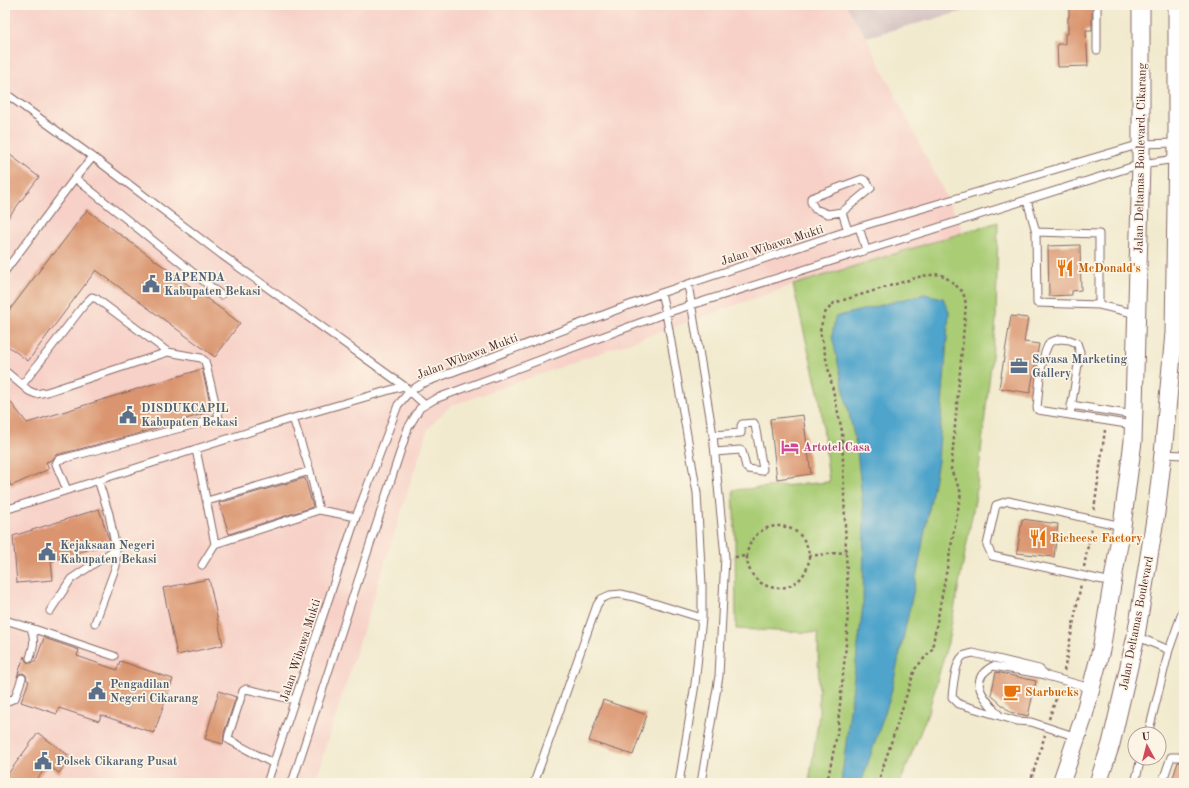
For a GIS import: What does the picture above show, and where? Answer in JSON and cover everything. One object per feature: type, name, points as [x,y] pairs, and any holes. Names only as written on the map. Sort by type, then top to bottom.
[{"type":"street","name":"Jalan Deltamas Boulevard, Cikarang","points":[[1061,783],[1077,737],[1101,650],[1122,526],[1133,441],[1141,164],[1141,5]]},
{"type":"street","name":"Jalan Deltamas Boulevard","points":[[1098,783],[1111,744],[1136,636],[1156,513],[1179,334],[1177,5]]},
{"type":"lane","points":[[1097,50],[1098,5]]},
{"type":"lane","points":[[5,93],[93,157],[222,255],[407,389],[425,405]]},
{"type":"lane","name":"Jalan Wibawa Mukti","points":[[268,783],[356,517],[398,405],[407,389],[661,293],[848,231],[1141,144],[1177,151]]},
{"type":"lane","points":[[292,783],[408,428],[420,408],[435,399],[666,313],[1028,200],[1177,151]]},
{"type":"lane","points":[[5,271],[75,178],[93,157]]},
{"type":"lane","points":[[75,178],[220,295]]},
{"type":"lane","points":[[862,179],[866,181],[870,188],[842,212],[828,214],[815,209],[811,202],[811,198],[862,179]]},
{"type":"lane","points":[[1028,200],[1036,232],[1037,303],[1099,305],[1137,314]]},
{"type":"lane","points":[[842,212],[848,231]]},
{"type":"lane","points":[[859,228],[866,250]]},
{"type":"lane","points":[[1036,232],[1099,234],[1099,305]]},
{"type":"lane","points":[[688,284],[714,435],[725,557],[719,676],[701,783]]},
{"type":"lane","points":[[661,293],[666,313],[697,493],[702,585],[702,618],[695,684],[679,783]]},
{"type":"lane","points":[[22,385],[84,305],[92,297],[97,299],[168,352],[203,359],[206,363],[219,417],[58,460],[56,464],[67,490]]},
{"type":"lane","points":[[1070,415],[1080,352],[1077,343],[1070,340],[1060,339],[1050,342],[1046,347],[1039,384],[1038,410],[1042,412],[1070,415],[1106,422],[1134,420]]},
{"type":"lane","points":[[5,371],[29,391],[36,394],[47,392],[168,352]]},
{"type":"lane","points":[[5,510],[293,418],[407,389]]},
{"type":"lane","points":[[1071,405],[1134,420]]},
{"type":"lane","points":[[293,418],[310,470],[319,510]]},
{"type":"lane","points":[[714,435],[741,433],[742,424],[754,423],[763,469],[762,471],[748,469],[746,467],[742,451],[740,450],[715,452]]},
{"type":"lane","points":[[196,449],[215,544]]},
{"type":"lane","points":[[1163,454],[1184,455]]},
{"type":"lane","points":[[207,501],[310,470]]},
{"type":"lane","points":[[95,623],[116,566],[116,549],[109,514],[98,480]]},
{"type":"lane","points":[[1112,582],[992,556],[987,545],[996,506],[1008,501],[1122,526]]},
{"type":"lane","points":[[202,565],[215,544],[319,510],[356,517]]},
{"type":"lane","points":[[50,611],[71,579],[116,549]]},
{"type":"lane","points":[[534,783],[597,605],[601,599],[610,595],[621,594],[702,618]]},
{"type":"lane","points":[[1150,726],[1169,650],[1184,607]]},
{"type":"lane","points":[[5,620],[114,656]]},
{"type":"lane","points":[[30,658],[34,642],[31,628]]},
{"type":"lane","points":[[1136,636],[1169,650]]},
{"type":"lane","points":[[1047,676],[1039,668],[973,653],[964,656],[959,661],[953,683],[952,697],[959,704],[1018,721],[1031,722],[1077,737]]},
{"type":"lane","points":[[1000,716],[981,694],[979,687],[980,676],[993,666],[1047,676],[1091,688]]},
{"type":"lane","points":[[5,701],[15,698],[22,678]]},
{"type":"lane","points":[[274,764],[228,739],[243,691],[246,689],[295,700]]},
{"type":"lane","points":[[1162,783],[1171,757],[1184,757]]},
{"type":"lane","points":[[1135,783],[1140,766]]},
{"type":"path","points":[[828,783],[837,734],[848,635],[848,597],[842,431],[820,331],[824,314],[834,303],[922,276],[940,274],[951,281],[963,292],[966,304],[951,470],[961,493],[932,649],[915,669],[878,783]]},
{"type":"path","points":[[1030,783],[1066,665],[1092,520],[1106,422]]},
{"type":"path","points":[[778,526],[790,528],[800,535],[807,545],[809,556],[807,569],[800,579],[790,586],[778,589],[766,586],[755,579],[749,569],[747,556],[749,545],[756,535],[766,528],[778,526]]},
{"type":"path","points":[[809,556],[846,552]]},
{"type":"shaded area","points":[[5,5],[846,5],[866,37],[964,232],[793,285],[450,406],[428,429],[314,783],[5,783]]},
{"type":"shaded area","points":[[846,5],[987,5],[866,37]]},
{"type":"green space","points":[[998,222],[996,321],[976,495],[948,642],[928,713],[900,783],[809,783],[819,715],[818,633],[736,629],[733,490],[829,482],[820,400],[793,285]]},
{"type":"water","points":[[924,294],[943,298],[949,312],[938,461],[915,584],[890,698],[861,783],[841,783],[863,605],[864,518],[857,450],[832,336],[835,317]]},
{"type":"building","points":[[1069,5],[1092,5],[1092,30],[1086,30],[1088,66],[1058,67],[1057,44],[1065,44],[1065,34],[1068,34]]},
{"type":"building","points":[[5,151],[39,177],[5,222]]},
{"type":"building","name":"BAPENDA Kabupaten Bekasi","points":[[87,210],[240,323],[215,357],[96,270],[28,361],[5,344],[5,316]]},
{"type":"building","name":"McDonald's","points":[[1080,245],[1081,290],[1072,291],[1072,295],[1049,296],[1048,246]]},
{"type":"building","name":"Savasa Marketing Gallery","points":[[1011,316],[1028,318],[1024,342],[1039,344],[1030,393],[999,388]]},
{"type":"building","name":"DISDUKCAPIL Kabupaten Bekasi","points":[[202,369],[212,411],[134,435],[56,455],[52,460],[46,462],[49,469],[11,486],[5,473],[5,395],[27,423]]},
{"type":"building","name":"Artotel Casa","points":[[803,415],[811,474],[777,479],[770,419]]},
{"type":"building","points":[[305,478],[313,507],[229,534],[219,503]]},
{"type":"building","name":"Kejaksaan Negeri Kabupaten Bekasi","points":[[99,509],[110,543],[51,561],[53,580],[17,583],[13,536]]},
{"type":"building","name":"Richeese Factory","points":[[1022,519],[1058,524],[1054,557],[1017,553]]},
{"type":"building","points":[[209,579],[223,645],[177,655],[163,588]]},
{"type":"building","name":"Pengadilan Negeri Cikarang","points":[[44,638],[79,650],[77,656],[117,670],[120,661],[173,679],[154,733],[101,715],[99,721],[59,708],[57,714],[21,702],[29,681],[23,673],[19,674],[17,677],[24,656],[28,663],[32,663],[36,660]]},
{"type":"building","name":"Starbucks","points":[[996,672],[1036,681],[1028,716],[1010,712],[991,695]]},
{"type":"building","points":[[219,691],[236,697],[224,733],[223,744],[205,739]]},
{"type":"building","points":[[603,700],[647,715],[633,755],[589,741]]},
{"type":"building","name":"Polsek Cikarang Pusat","points":[[38,733],[71,757],[59,773],[48,765],[34,783],[5,783],[5,778]]},
{"type":"building","points":[[1178,762],[1184,762],[1184,783],[1171,783]]},
{"type":"place","name":"McDonald's","points":[[1065,268]]},
{"type":"place","name":"BAPENDA Kabupaten Bekasi","points":[[151,284]]},
{"type":"place","name":"Savasa Marketing Gallery","points":[[1019,366]]},
{"type":"place","name":"DISDUKCAPIL Kabupaten Bekasi","points":[[128,415]]},
{"type":"place","name":"Artotel Casa","points":[[790,447]]},
{"type":"place","name":"Richeese Factory","points":[[1038,538]]},
{"type":"place","name":"Kejaksaan Negeri Kabupaten Bekasi","points":[[47,552]]},
{"type":"place","name":"Pengadilan Negeri Cikarang","points":[[97,691]]},
{"type":"place","name":"Starbucks","points":[[1012,692]]},
{"type":"place","name":"Polsek Cikarang Pusat","points":[[43,761]]}]
